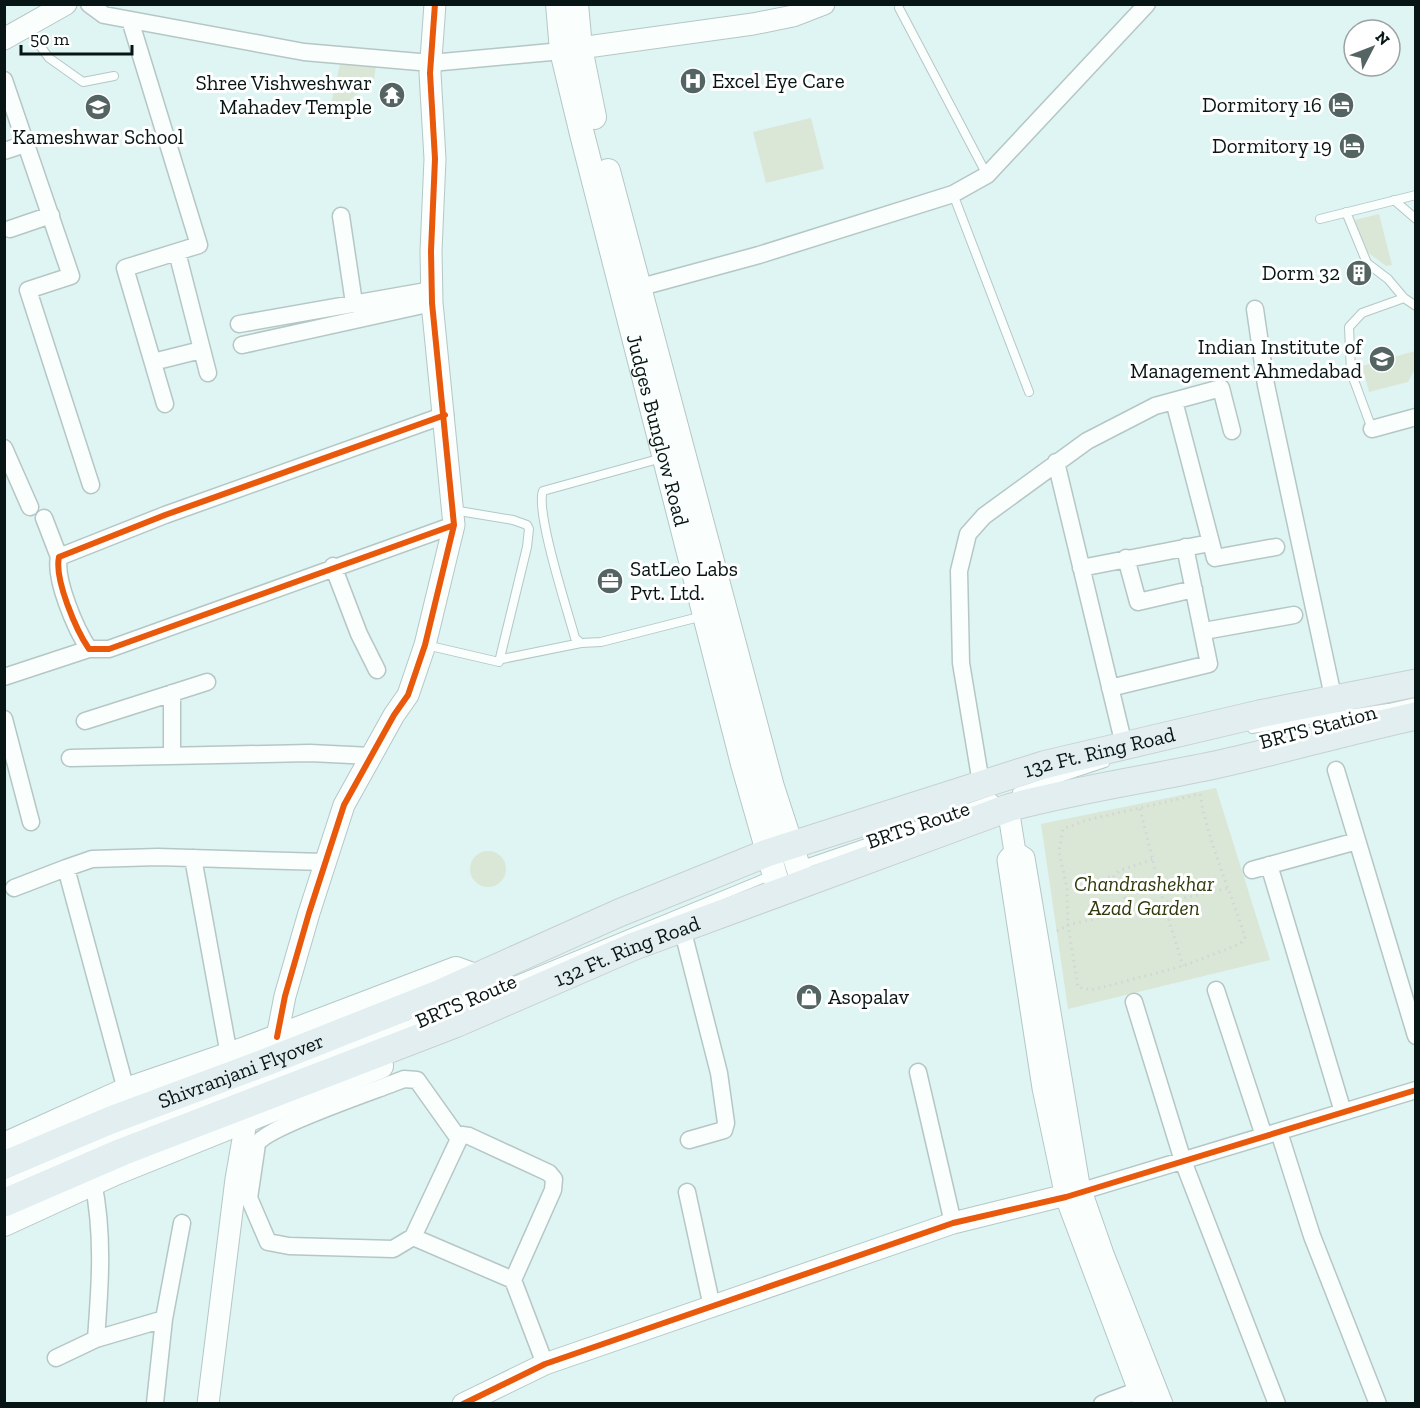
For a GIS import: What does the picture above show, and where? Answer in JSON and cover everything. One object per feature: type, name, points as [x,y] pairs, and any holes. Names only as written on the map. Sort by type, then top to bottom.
[{"type":"main road","name":"Judges Bunglow Road","points":[[558,4],[641,287],[785,869]]},
{"type":"main road","name":"Judges Bunglow Road","points":[[576,4],[571,50],[665,457],[705,616],[785,869]]},
{"type":"main road","name":"132 Ft. Ring Road","points":[[465,1020],[632,947],[682,928],[785,869],[825,837],[914,804],[981,783],[1416,683]]},
{"type":"main road","name":"132 Ft. Ring Road","points":[[478,977],[619,913],[1051,796],[1134,782],[1269,753],[1416,716]]},
{"type":"main road","points":[[4,1145],[126,1090],[229,1055],[456,969],[478,977]]},
{"type":"main road","name":"Shivranjani Flyover","points":[[4,1165],[111,1120],[269,1061],[478,977]]},
{"type":"main road","points":[[4,1224],[93,1182],[246,1122],[454,1035],[465,1020]]},
{"type":"main road","name":"Shivranjani Flyover","points":[[4,1203],[122,1152],[465,1020]]},
{"type":"street","points":[[4,22],[37,4]]},
{"type":"street","points":[[4,39],[66,4]]},
{"type":"street","points":[[90,4],[104,15],[304,52],[431,63],[571,50],[753,24],[793,16],[824,4]]},
{"type":"street","points":[[277,1037],[285,996],[324,862],[344,805],[408,695],[425,645],[453,517],[432,296],[431,251],[435,159],[431,63],[435,4]]},
{"type":"street","points":[[641,287],[759,255],[953,194],[987,175],[1147,4]]},
{"type":"street","points":[[130,20],[199,245],[125,268],[165,404]]},
{"type":"street","points":[[4,80],[71,276],[28,290],[91,485]]},
{"type":"street","points":[[4,151],[26,144]]},
{"type":"street","points":[[10,229],[51,215]]},
{"type":"street","points":[[341,216],[354,303]]},
{"type":"street","points":[[177,252],[208,373]]},
{"type":"street","points":[[239,324],[354,303],[432,296]]},
{"type":"street","points":[[242,345],[432,296]]},
{"type":"street","points":[[1255,309],[1266,386],[1334,701]]},
{"type":"street","points":[[153,362],[201,350]]},
{"type":"street","points":[[981,783],[962,663],[959,571],[968,534],[984,516],[1056,462],[1087,441],[1155,406],[1221,388],[1232,431]]},
{"type":"street","points":[[1174,401],[1215,558],[1276,547]]},
{"type":"street","points":[[59,557],[165,515],[445,415]]},
{"type":"street","points":[[1372,429],[1416,417]]},
{"type":"street","points":[[4,448],[8,465],[30,507]]},
{"type":"street","points":[[1056,462],[1110,688],[1117,753]]},
{"type":"street","points":[[4,677],[90,649],[109,649],[333,566],[453,517]]},
{"type":"street","points":[[44,518],[59,557],[56,569],[82,638],[90,649]]},
{"type":"street","points":[[1081,568],[1210,543]]},
{"type":"street","points":[[1110,688],[1209,664],[1204,630],[1185,547]]},
{"type":"street","points":[[1126,558],[1138,602],[1194,589]]},
{"type":"street","points":[[333,566],[359,634],[377,670]]},
{"type":"street","points":[[1204,630],[1294,615]]},
{"type":"street","points":[[85,721],[207,682]]},
{"type":"street","points":[[172,693],[172,756]]},
{"type":"street","points":[[4,719],[7,744],[31,822]]},
{"type":"street","points":[[70,758],[310,753],[371,756]]},
{"type":"street","points":[[1336,770],[1416,1036]]},
{"type":"street","points":[[1008,808],[1015,852],[1008,860],[1014,909],[1043,1088],[1074,1194],[1142,1397],[1102,1404]]},
{"type":"street","points":[[1252,870],[1357,841]]},
{"type":"street","points":[[14,888],[92,859],[193,858],[324,862]]},
{"type":"street","points":[[193,858],[229,1055]]},
{"type":"street","points":[[1269,865],[1343,1112]]},
{"type":"street","points":[[66,868],[126,1090]]},
{"type":"street","points":[[682,928],[719,1073],[726,1123],[724,1130],[689,1140]]},
{"type":"street","points":[[1216,990],[1378,1404]]},
{"type":"street","points":[[1134,1002],[1183,1161],[1277,1404]]},
{"type":"street","points":[[918,1072],[953,1223]]},
{"type":"street","points":[[459,1139],[417,1080],[410,1078],[305,1117],[263,1136],[257,1144],[249,1198],[268,1242],[289,1246],[393,1249],[413,1237],[462,1135],[469,1136],[549,1173],[554,1179],[553,1190],[513,1280],[545,1364]]},
{"type":"street","points":[[464,1404],[494,1397],[545,1364],[953,1223],[1074,1194],[1416,1090]]},
{"type":"street","points":[[208,1404],[236,1179],[246,1122]]},
{"type":"street","points":[[93,1182],[99,1209],[100,1256],[96,1339]]},
{"type":"street","points":[[687,1192],[712,1307]]},
{"type":"street","points":[[1074,1194],[1103,1254],[1162,1404]]},
{"type":"street","points":[[155,1403],[164,1319],[182,1223]]},
{"type":"street","points":[[413,1237],[513,1280]]},
{"type":"street","points":[[56,1358],[96,1339],[164,1319]]},
{"type":"lane","points":[[899,8],[987,175]]},
{"type":"lane","points":[[26,27],[49,58],[83,82],[114,76]]},
{"type":"lane","points":[[953,194],[1029,392]]},
{"type":"lane","points":[[1320,219],[1416,195]]},
{"type":"lane","points":[[1394,201],[1416,219]]},
{"type":"lane","points":[[1346,212],[1366,263],[1388,279],[1404,298],[1416,306]]},
{"type":"lane","points":[[1372,429],[1351,372],[1349,327],[1362,313],[1404,298]]},
{"type":"lane","points":[[581,643],[575,638],[546,524],[540,498],[543,491],[665,457]]},
{"type":"lane","points":[[453,517],[513,520],[527,525],[529,529],[502,659]]},
{"type":"lane","points":[[529,529],[546,524]]},
{"type":"lane","points":[[425,645],[495,663],[502,659],[581,643],[601,642],[705,616]]},
{"type":"lane","points":[[1388,708],[1416,702]]},
{"type":"lane","name":"BRTS Station","points":[[1247,730],[1388,708]]},
{"type":"lane","name":"BRTS Station","points":[[1297,733],[1388,708]]},
{"type":"lane","points":[[1030,788],[1117,753]]},
{"type":"lane","points":[[1098,777],[1154,767]]},
{"type":"lane","points":[[1030,788],[1087,779]]},
{"type":"lane","name":"BRTS Route","points":[[4,1184],[116,1136],[410,1024],[785,869],[930,819],[1030,788]]},
{"type":"path","points":[[1200,794],[1205,823],[1228,888],[1245,937],[1240,944],[1183,966],[1092,990],[1078,987],[1068,925],[1067,888],[1059,852],[1062,830],[1087,820],[1200,794]]},
{"type":"path","points":[[1140,809],[1163,901],[1183,966]]},
{"type":"path","points":[[1108,877],[1153,859]]},
{"type":"path","points":[[1114,876],[1131,909]]},
{"type":"path","points":[[1057,932],[1068,925],[1163,901],[1228,888]]},
{"type":"green space","points":[[340,64],[376,66],[374,80],[344,105],[331,104]]},
{"type":"green space","points":[[811,118],[824,169],[766,183],[753,132]]},
{"type":"green space","points":[[1379,214],[1392,265],[1386,266],[1362,248],[1355,220]]},
{"type":"green space","points":[[1415,351],[1415,369],[1408,382],[1369,392],[1362,366]]},
{"type":"green space","name":"Chandrashekhar Azad Garden","points":[[1216,788],[1270,960],[1068,1009],[1041,824]]},
{"type":"green space","points":[[488,851],[500,857],[506,869],[500,881],[488,887],[476,881],[470,869],[476,857]]},
{"type":"cycle path","points":[[277,1037],[285,996],[344,805],[394,715],[408,695],[425,645],[454,525],[432,303],[431,251],[435,159],[430,73],[435,4]]},
{"type":"cycle path","points":[[445,415],[165,515],[59,557],[58,566],[67,604],[89,649],[109,649],[454,525]]},
{"type":"cycle path","points":[[463,1404],[545,1364],[953,1223],[1066,1197],[1416,1090]]},
{"type":"place","name":"Excel Eye Care","points":[[693,81]]},
{"type":"place","name":"Shree Vishweshwar Mahadev Temple","points":[[392,95]]},
{"type":"place","name":"Dormitory 16","points":[[1341,105]]},
{"type":"place","name":"Kameshwar School","points":[[98,107]]},
{"type":"place","name":"Dormitory 19","points":[[1352,146]]},
{"type":"place","name":"Dorm 32","points":[[1359,273]]},
{"type":"place","name":"Indian Institute of Management Ahmedabad","points":[[1382,359]]},
{"type":"place","name":"SatLeo Labs Pvt. Ltd.","points":[[610,581]]},
{"type":"place","name":"Asopalav","points":[[809,997]]}]
